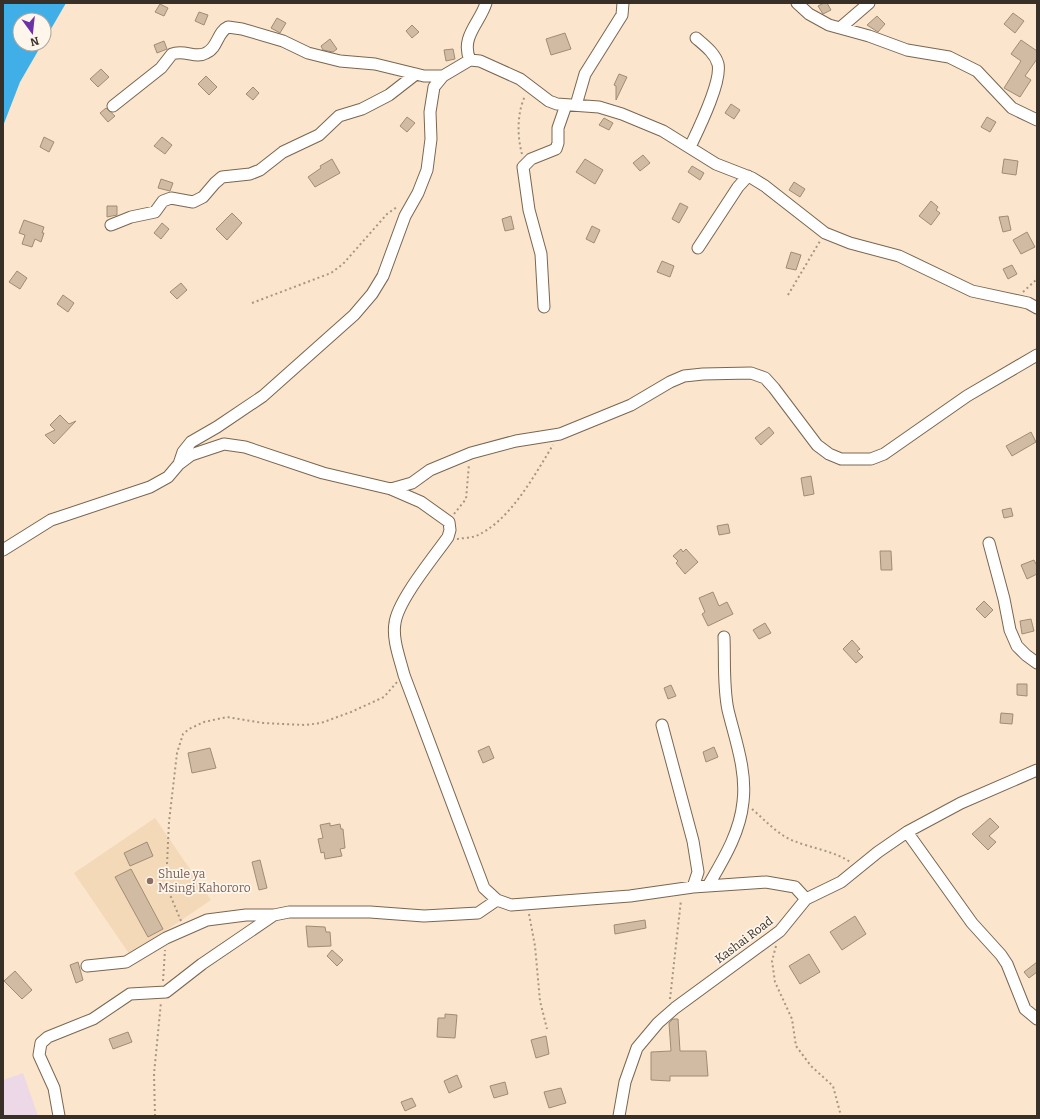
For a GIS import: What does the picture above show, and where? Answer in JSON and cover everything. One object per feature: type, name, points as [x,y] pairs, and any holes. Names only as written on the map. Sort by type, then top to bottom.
[{"type":"street","points":[[470,60],[466,47],[471,30],[484,10],[486,3]]},
{"type":"street","points":[[544,308],[540,254],[529,210],[523,174],[525,163],[556,149],[558,143],[558,128],[571,105],[585,74],[622,15],[623,3]]},
{"type":"street","points":[[798,3],[820,22],[869,36],[907,50],[949,57],[977,71],[1012,108],[1037,120]]},
{"type":"street","points":[[840,28],[869,3]]},
{"type":"street","points":[[113,106],[162,68],[172,54],[186,52],[199,55],[213,50],[223,30],[228,27],[256,33],[308,52],[340,61],[375,64],[424,76],[443,76]]},
{"type":"street","points":[[690,147],[709,103],[718,73],[718,65],[715,58],[696,38]]},
{"type":"street","points":[[179,464],[183,452],[192,442],[263,396],[354,315],[372,294],[383,276],[405,216],[418,193],[426,170],[431,139],[431,99],[434,87],[443,76],[470,60],[480,61],[530,86],[549,101],[571,105],[598,106],[617,112],[663,131],[716,164],[748,176],[765,186],[825,233],[850,243],[899,256],[972,291],[1028,303],[1037,308]]},
{"type":"street","points":[[111,225],[131,217],[155,212],[164,201],[171,198],[192,202],[203,197],[215,182],[222,177],[250,174],[260,170],[283,152],[319,135],[339,116],[362,109],[389,95],[416,74]]},
{"type":"street","points":[[698,248],[738,187],[748,176]]},
{"type":"street","points":[[391,489],[412,483],[430,470],[470,453],[516,441],[560,434],[631,405],[670,382],[684,376],[703,374],[751,373],[765,378],[817,445],[829,454],[841,460],[871,459],[884,454],[967,396],[1037,355]]},
{"type":"street","points":[[3,550],[51,520],[150,488],[168,477],[179,464],[191,455],[224,444],[245,447],[323,473],[391,489],[421,502],[448,522],[450,530],[444,542],[409,592],[394,624],[397,645],[404,674],[484,888],[497,900],[511,905],[630,896],[688,888],[766,882],[795,887],[806,899]]},
{"type":"street","points":[[989,543],[1004,599],[1010,630],[1017,646],[1037,663]]},
{"type":"street","points":[[708,886],[729,848],[739,821],[743,802],[741,764],[725,691],[724,637]]},
{"type":"street","points":[[662,725],[693,841],[698,872],[688,888]]},
{"type":"street","name":"Kashai Road","points":[[619,1116],[625,1082],[637,1048],[658,1023],[780,931],[806,899],[841,882],[907,832],[961,803],[1037,770]]},
{"type":"street","points":[[907,832],[972,923],[1001,955],[1007,964],[1025,1009],[1037,1019]]},
{"type":"street","points":[[87,966],[126,962],[166,938],[206,920],[246,915],[274,915],[289,912],[370,912],[424,916],[478,913],[497,900]]},
{"type":"street","points":[[59,1116],[54,1088],[39,1055],[41,1043],[48,1037],[93,1019],[130,994],[162,994],[174,988],[202,964],[274,915]]},
{"type":"path","points":[[525,163],[520,147],[519,120],[521,105],[530,86]]},
{"type":"path","points":[[252,303],[331,273],[343,264],[387,214],[400,206]]},
{"type":"path","points":[[788,295],[825,233]]},
{"type":"path","points":[[1015,300],[1037,279]]},
{"type":"path","points":[[444,542],[475,536],[501,520],[530,482],[560,434]]},
{"type":"path","points":[[448,522],[466,499],[470,453]]},
{"type":"path","points":[[185,929],[166,885],[169,822],[177,753],[183,734],[189,729],[204,722],[227,717],[263,723],[304,725],[321,723],[351,712],[384,697],[404,674]]},
{"type":"path","points":[[743,802],[779,833],[795,842],[826,853],[842,856],[858,868]]},
{"type":"path","points":[[668,1014],[688,888]]},
{"type":"path","points":[[527,904],[535,946],[540,1001],[547,1029]]},
{"type":"path","points":[[780,931],[772,961],[775,982],[792,1019],[796,1046],[811,1066],[833,1086],[841,1116]]},
{"type":"path","points":[[155,1116],[154,1074],[166,938]]},
{"type":"shaded area","points":[[155,818],[211,900],[130,955],[74,873]]},
{"type":"shaded area","points":[[23,1073],[38,1116],[3,1116],[3,1080]]},
{"type":"water","points":[[3,3],[66,3],[52,27],[52,12],[12,12],[12,52],[37,52],[20,82],[3,126]]},
{"type":"building","points":[[827,3],[831,10],[823,14],[818,6]]},
{"type":"building","points":[[160,4],[168,8],[164,16],[155,12]]},
{"type":"building","points":[[199,12],[208,15],[204,25],[195,21]]},
{"type":"building","points":[[1013,13],[1024,21],[1015,33],[1004,24]]},
{"type":"building","points":[[877,16],[885,24],[878,32],[867,25]]},
{"type":"building","points":[[277,18],[286,23],[280,33],[271,28]]},
{"type":"building","points":[[412,25],[419,32],[412,38],[406,31]]},
{"type":"building","points":[[565,33],[571,49],[551,55],[546,39]]},
{"type":"building","points":[[330,39],[337,49],[333,52],[323,50],[321,46]]},
{"type":"building","points":[[1021,40],[1037,51],[1037,59],[1025,76],[1031,80],[1020,97],[1004,88],[1021,61],[1011,54]]},
{"type":"building","points":[[164,41],[167,49],[157,53],[154,45]]},
{"type":"building","points":[[453,49],[455,59],[446,61],[444,50]]},
{"type":"building","points":[[101,69],[109,77],[98,87],[90,79]]},
{"type":"building","points":[[619,74],[627,77],[616,100],[616,86],[614,85]]},
{"type":"building","points":[[206,76],[217,87],[209,95],[198,84]]},
{"type":"building","points":[[253,87],[259,93],[253,100],[246,94]]},
{"type":"building","points":[[731,104],[740,110],[734,119],[725,113]]},
{"type":"building","points":[[106,108],[115,116],[108,122],[100,113]]},
{"type":"building","points":[[407,117],[415,123],[407,132],[400,126]]},
{"type":"building","points":[[987,117],[996,122],[990,132],[981,127]]},
{"type":"building","points":[[604,118],[613,123],[609,130],[599,125]]},
{"type":"building","points":[[44,137],[54,142],[49,152],[40,147]]},
{"type":"building","points":[[162,137],[172,145],[165,154],[154,146]]},
{"type":"building","points":[[643,155],[650,163],[640,171],[633,163]]},
{"type":"building","points":[[332,159],[340,173],[315,187],[308,177],[321,168],[320,166]]},
{"type":"building","points":[[585,159],[603,170],[595,184],[576,172]]},
{"type":"building","points":[[1004,159],[1018,161],[1016,175],[1002,173]]},
{"type":"building","points":[[692,166],[704,173],[700,180],[688,172]]},
{"type":"building","points":[[161,179],[173,183],[170,191],[158,188]]},
{"type":"building","points":[[794,182],[805,189],[800,197],[789,190]]},
{"type":"building","points":[[931,201],[938,207],[936,210],[940,213],[931,225],[919,216]]},
{"type":"building","points":[[680,203],[688,207],[679,223],[672,219]]},
{"type":"building","points":[[107,206],[117,206],[117,215],[107,217]]},
{"type":"building","points":[[232,213],[242,223],[227,240],[216,229]]},
{"type":"building","points":[[511,216],[514,229],[505,231],[502,219]]},
{"type":"building","points":[[1008,216],[1011,230],[1003,232],[999,217]]},
{"type":"building","points":[[24,220],[44,227],[41,242],[35,239],[32,247],[22,244],[25,235],[19,233]]},
{"type":"building","points":[[162,223],[169,229],[161,239],[154,233]]},
{"type":"building","points":[[592,226],[600,230],[594,243],[586,239]]},
{"type":"building","points":[[1027,232],[1035,247],[1021,254],[1013,240]]},
{"type":"building","points":[[791,252],[801,255],[796,270],[786,268]]},
{"type":"building","points":[[662,261],[674,266],[670,277],[657,272]]},
{"type":"building","points":[[1012,265],[1017,274],[1008,279],[1003,269]]},
{"type":"building","points":[[17,271],[27,278],[20,289],[9,282]]},
{"type":"building","points":[[181,283],[187,290],[177,299],[170,292]]},
{"type":"building","points":[[63,295],[74,303],[68,312],[57,304]]},
{"type":"building","points":[[60,415],[69,424],[76,421],[54,444],[45,435],[55,430],[50,425]]},
{"type":"building","points":[[769,427],[774,433],[761,445],[755,438]]},
{"type":"building","points":[[1031,432],[1036,442],[1012,456],[1006,446]]},
{"type":"building","points":[[811,476],[814,494],[804,496],[801,478]]},
{"type":"building","points":[[1011,508],[1013,516],[1004,518],[1002,510]]},
{"type":"building","points":[[728,524],[730,533],[719,535],[717,526]]},
{"type":"building","points":[[681,549],[683,552],[686,549],[698,562],[685,574],[676,563],[678,561],[673,556]]},
{"type":"building","points":[[880,551],[891,551],[892,570],[881,570]]},
{"type":"building","points":[[1034,560],[1037,566],[1037,574],[1027,579],[1021,565]]},
{"type":"building","points":[[713,592],[719,606],[727,602],[733,614],[708,626],[702,614],[705,612],[699,598]]},
{"type":"building","points":[[984,601],[993,610],[985,618],[976,609]]},
{"type":"building","points":[[1031,619],[1034,631],[1022,634],[1020,621]]},
{"type":"building","points":[[765,623],[771,633],[759,639],[753,630]]},
{"type":"building","points":[[852,640],[860,649],[857,651],[863,657],[856,663],[843,649]]},
{"type":"building","points":[[1017,684],[1027,684],[1027,696],[1017,695]]},
{"type":"building","points":[[671,685],[676,696],[668,699],[664,688]]},
{"type":"building","points":[[1001,713],[1013,714],[1012,724],[1000,723]]},
{"type":"building","points":[[489,746],[494,758],[483,763],[478,751]]},
{"type":"building","points":[[714,747],[718,757],[706,762],[703,752]]},
{"type":"building","points":[[210,748],[216,768],[192,773],[188,753]]},
{"type":"building","points":[[990,818],[999,827],[989,836],[996,842],[988,850],[972,834]]},
{"type":"building","points":[[330,823],[330,826],[340,824],[341,829],[343,829],[345,848],[340,849],[342,856],[325,859],[324,852],[321,853],[318,839],[323,838],[320,825]]},
{"type":"building","points":[[147,842],[153,856],[130,866],[124,853]]},
{"type":"building","points":[[260,860],[267,888],[259,890],[252,862]]},
{"type":"building","points":[[131,869],[163,929],[148,937],[115,877]]},
{"type":"building","points":[[855,916],[866,934],[842,950],[830,932]]},
{"type":"building","points":[[645,920],[646,928],[615,934],[614,925]]},
{"type":"building","points":[[306,926],[325,927],[326,932],[330,932],[331,946],[308,947]]},
{"type":"building","points":[[332,950],[343,960],[337,966],[327,956]]},
{"type":"building","points":[[809,954],[820,972],[800,984],[789,966]]},
{"type":"building","points":[[78,962],[83,980],[76,983],[70,965]]},
{"type":"building","points":[[1037,962],[1037,972],[1029,978],[1024,972]]},
{"type":"building","points":[[15,971],[32,990],[22,999],[4,981]]},
{"type":"building","points":[[445,1014],[457,1015],[455,1038],[437,1037],[438,1018],[445,1018]]},
{"type":"building","points":[[673,1019],[678,1019],[680,1051],[706,1051],[708,1076],[670,1076],[670,1081],[651,1080],[651,1052],[671,1051],[669,1023]]},
{"type":"building","points":[[128,1032],[132,1042],[113,1049],[109,1039]]},
{"type":"building","points":[[546,1036],[549,1054],[536,1058],[531,1040]]},
{"type":"building","points":[[457,1075],[462,1087],[449,1093],[444,1081]]},
{"type":"building","points":[[505,1082],[508,1094],[494,1098],[490,1086]]},
{"type":"building","points":[[561,1088],[566,1103],[549,1108],[544,1092]]},
{"type":"building","points":[[412,1098],[416,1106],[405,1111],[401,1102]]},
{"type":"place","name":"Shule ya Msingi Kahororo","points":[[150,881]]}]
